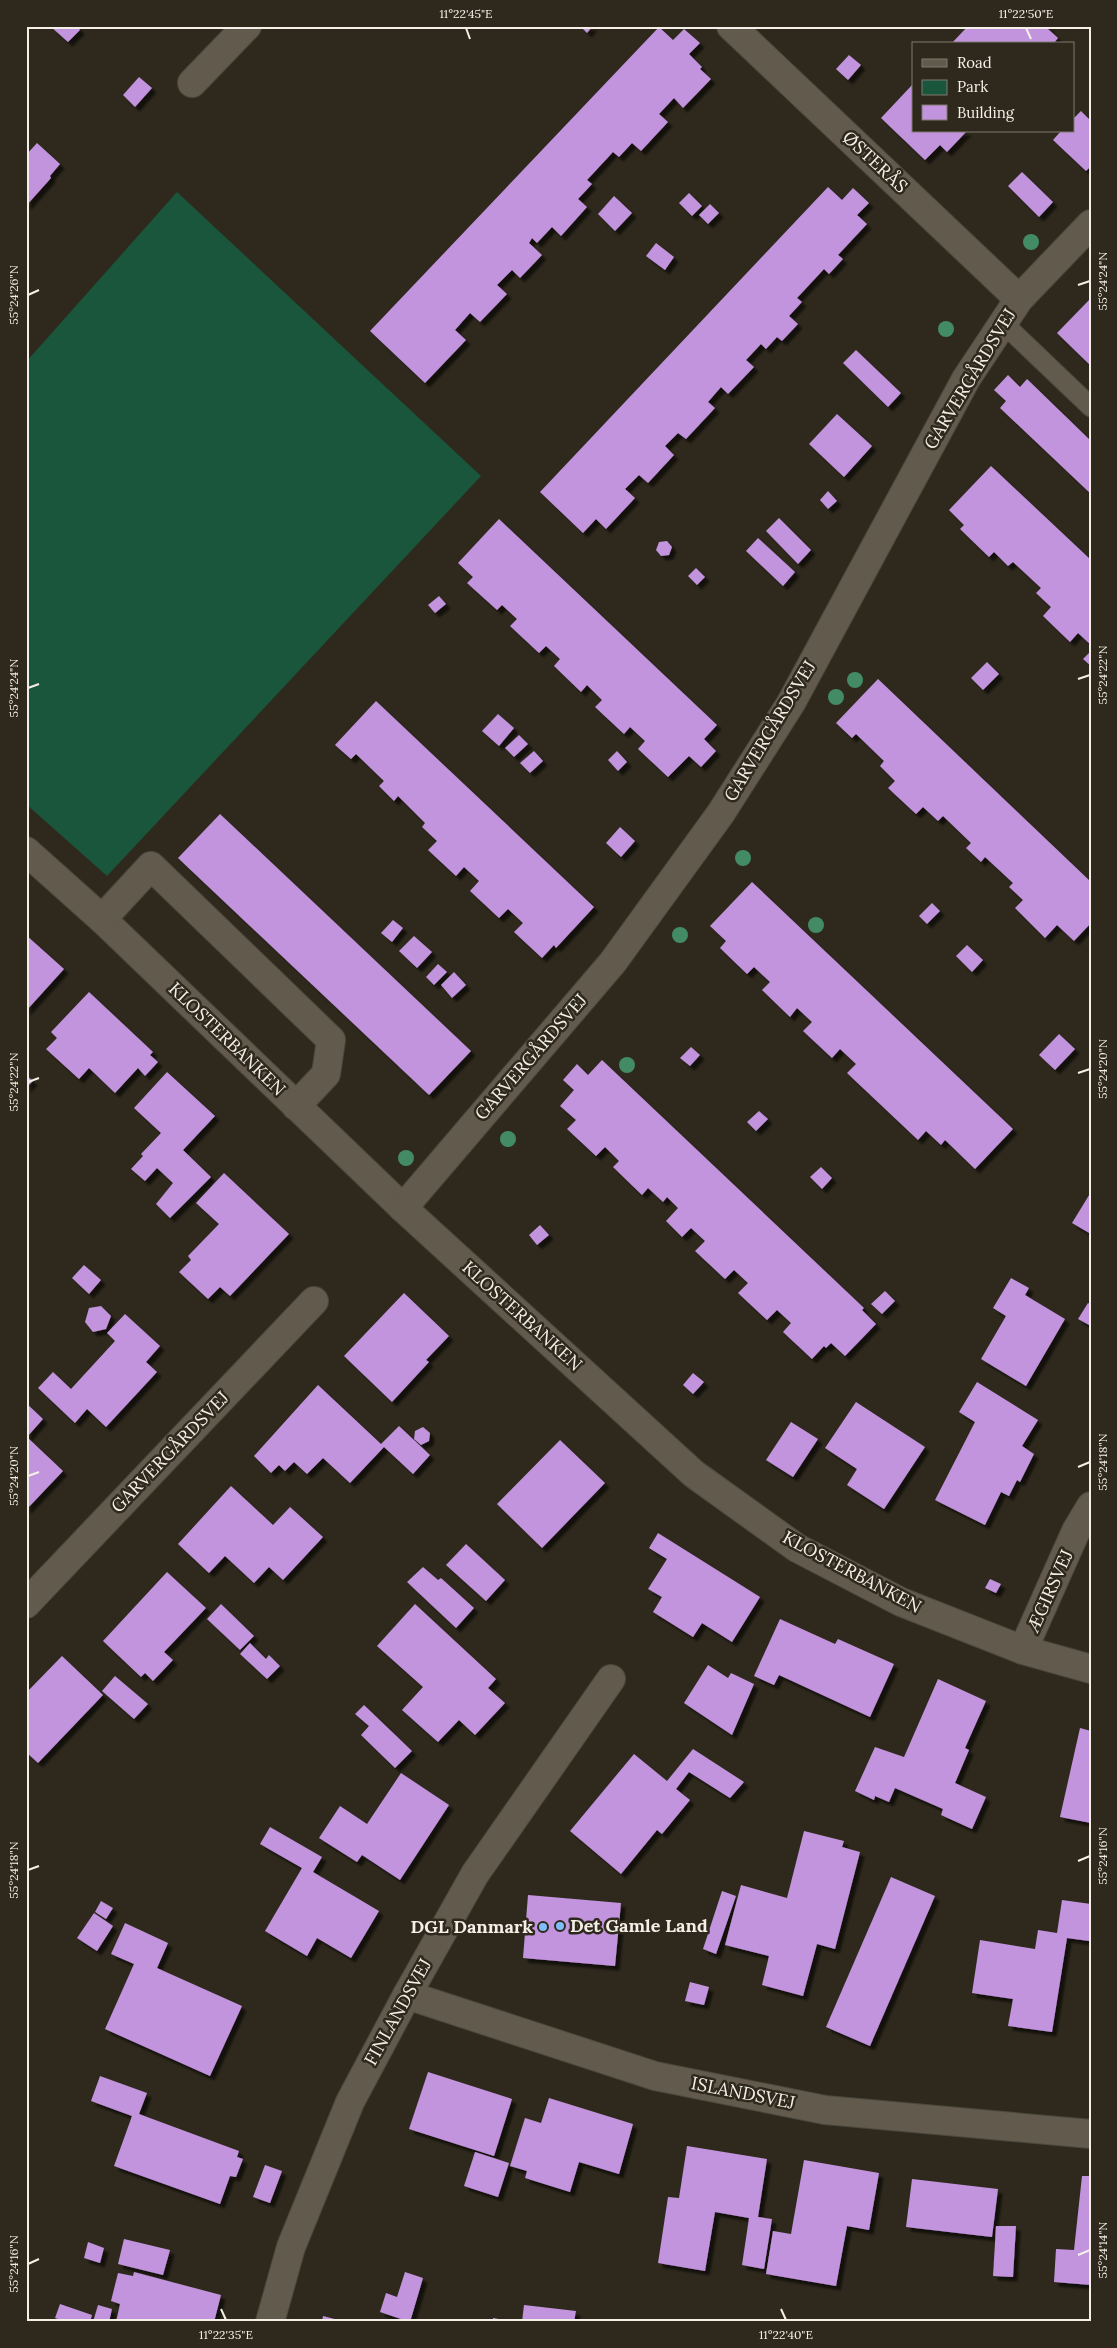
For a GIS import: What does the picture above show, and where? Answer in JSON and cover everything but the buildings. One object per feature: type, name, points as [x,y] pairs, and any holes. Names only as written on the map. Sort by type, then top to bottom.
[{"type":"street","points":[[192,83],[247,26]]},
{"type":"street","name":"ØSTERÅS","points":[[731,26],[1019,299]]},
{"type":"street","name":"GARVERGÅRDSVEJ","points":[[403,1208],[613,962],[721,813],[791,703],[966,379],[1019,299],[1091,224]]},
{"type":"street","name":"KLOSTERBANKEN","points":[[26,851],[102,918],[403,1208],[694,1474],[797,1548],[901,1602],[1024,1650],[1091,1669]]},
{"type":"street","points":[[102,918],[151,866],[331,1040],[326,1074],[296,1106]]},
{"type":"street","name":"GARVERGÅRDSVEJ","points":[[26,1604],[314,1300]]},
{"type":"street","name":"ÆGIRSVEJ","points":[[1024,1650],[1076,1530],[1091,1506]]},
{"type":"street","name":"FINLANDSVEJ","points":[[270,2322],[291,2247],[350,2102],[407,1994],[475,1874],[611,1679]]},
{"type":"street","name":"ISLANDSVEJ","points":[[407,1994],[655,2076],[825,2110],[1091,2134]]},
{"type":"lane","points":[[1003,323],[1091,407]]},
{"type":"green space","points":[[177,192],[481,476],[107,876],[26,804],[26,362]]},
{"type":"place","name":"Det Gamle Land","points":[[560,1926]]},
{"type":"place","name":"DGL Danmark","points":[[543,1927]]}]
